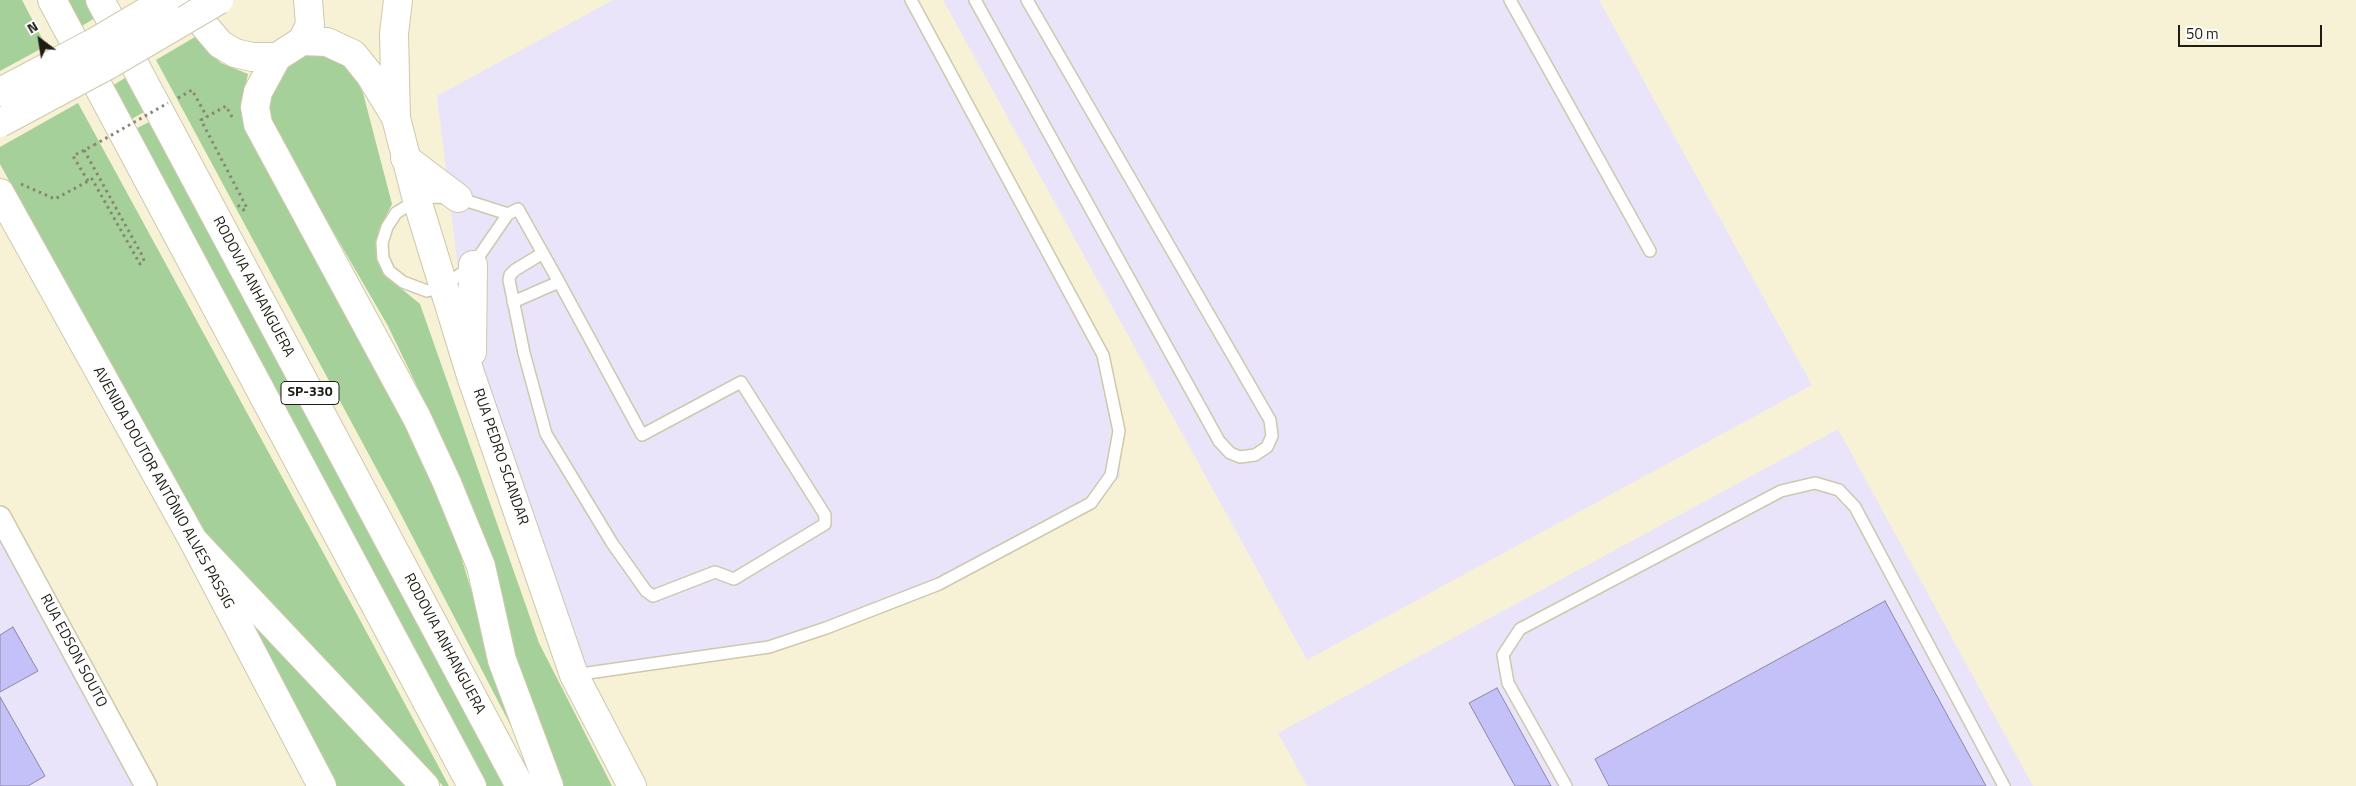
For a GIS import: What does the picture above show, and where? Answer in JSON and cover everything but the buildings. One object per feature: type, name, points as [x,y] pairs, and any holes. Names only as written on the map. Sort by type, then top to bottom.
[{"type":"main road","name":"SP-330","points":[[52,0],[472,786]]},
{"type":"main road","name":"RODOVIA ANHANGUERA","points":[[100,0],[520,786]]},
{"type":"main road","points":[[0,92],[96,42],[166,0]]},
{"type":"main road","points":[[188,0],[203,24],[220,44],[235,53],[252,57],[277,57]]},
{"type":"main road","points":[[0,123],[110,64],[219,0]]},
{"type":"main road","points":[[328,0],[277,57],[258,92],[255,107],[258,124],[416,418],[447,483],[481,566],[502,660],[549,786]]},
{"type":"main road","name":"RUA PEDRO SCANDAR","points":[[398,0],[394,34],[396,118],[417,200],[471,376],[574,675],[632,786]]},
{"type":"main road","name":"RUA PEDRO SCANDAR","points":[[307,22],[327,42],[353,54],[370,75],[396,118]]},
{"type":"main road","points":[[405,158],[458,198]]},
{"type":"main road","name":"AVENIDA DOUTOR ANTÔNIO ALVES PASSIG","points":[[11,188],[32,248],[193,540],[322,786]]},
{"type":"main road","points":[[471,376],[473,265]]},
{"type":"main road","points":[[193,540],[425,786]]},
{"type":"street","points":[[0,225],[32,248]]},
{"type":"street","name":"RUA EDSON SOUTO","points":[[0,517],[146,786]]},
{"type":"lane","points":[[574,675],[769,647],[826,628],[939,584],[1091,503],[1111,475],[1119,431],[1103,355],[912,0]]},
{"type":"lane","points":[[975,0],[1219,441],[1230,453],[1240,457],[1256,455],[1267,447],[1272,436],[1270,420],[1027,0]]},
{"type":"lane","points":[[1510,0],[1650,251]]},
{"type":"lane","points":[[508,214],[458,198],[433,197],[417,200],[396,214],[387,227],[382,243],[383,258],[389,271],[403,282],[427,291],[443,287],[473,265],[508,214],[518,210],[543,253],[559,282],[642,435],[741,382],[825,515],[826,524],[734,579],[715,572],[653,596],[646,591],[612,543],[546,434],[524,353],[513,302],[510,275],[543,253]]},
{"type":"lane","points":[[513,302],[559,282]]},
{"type":"lane","points":[[1566,786],[1508,683],[1503,655],[1520,629],[1781,491],[1815,483],[1839,490],[1855,507],[2004,786]]},
{"type":"path","points":[[192,90],[207,117]]},
{"type":"path","points":[[178,98],[182,107]]},
{"type":"path","points":[[88,181],[73,156],[168,103]]},
{"type":"path","points":[[233,120],[226,106],[201,120],[247,208],[243,210],[234,199]]},
{"type":"path","points":[[11,188],[55,199],[92,179],[137,261],[140,264],[144,262],[84,150]]},
{"type":"shaded area","points":[[613,0],[911,0],[1103,355],[1119,431],[1120,477],[1091,503],[939,584],[760,648],[574,675],[471,376],[437,96]]},
{"type":"shaded area","points":[[943,0],[1599,0],[1812,385],[1307,660]]},
{"type":"shaded area","points":[[1838,429],[2033,786],[1307,786],[1278,733]]},
{"type":"shaded area","points":[[0,515],[148,786],[0,786]]},
{"type":"green space","points":[[0,0],[22,0],[46,46],[0,71]]},
{"type":"green space","points":[[62,0],[85,0],[95,18],[77,29]]},
{"type":"green space","points":[[200,34],[209,52],[221,63],[248,74],[244,93],[247,110],[407,420],[450,519],[512,728],[395,503],[156,60]]},
{"type":"green space","points":[[301,51],[339,55],[352,71],[363,93],[392,204],[378,232],[378,250],[384,270],[397,285],[420,304],[539,643],[612,786],[563,786],[524,692],[455,471],[439,432],[388,326],[273,128],[269,105],[272,83]]},
{"type":"green space","points":[[125,78],[144,112],[130,120],[112,86]]},
{"type":"green space","points":[[78,103],[449,786],[443,786],[404,743],[241,584],[217,555],[177,491],[0,164],[0,147]]},
{"type":"green space","points":[[149,122],[505,786],[487,786],[135,129]]},
{"type":"green space","points":[[240,612],[257,619],[417,786],[333,786]]}]
